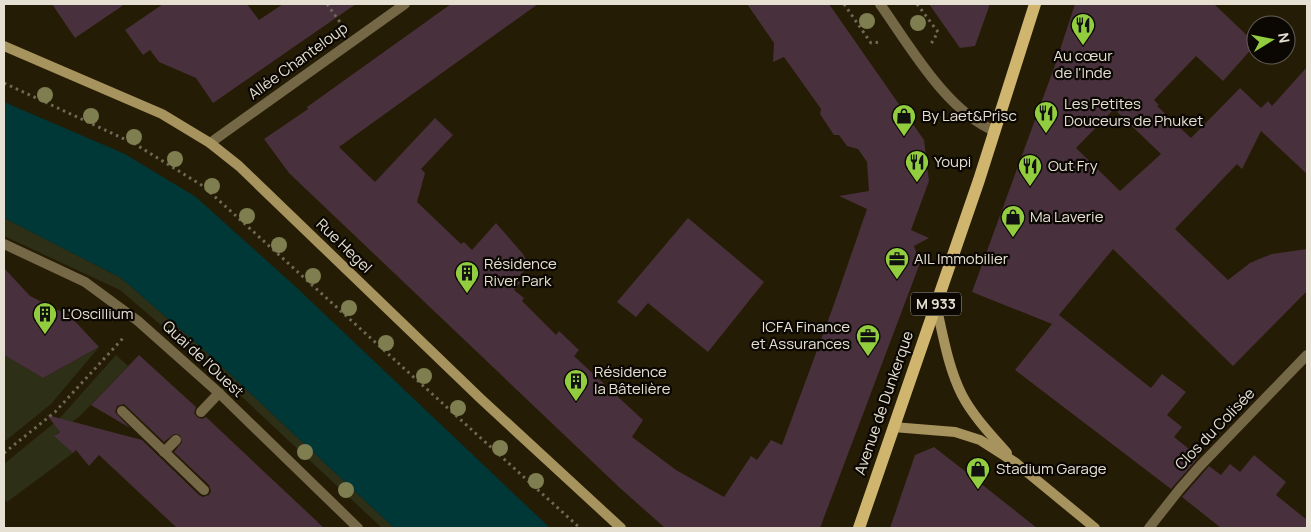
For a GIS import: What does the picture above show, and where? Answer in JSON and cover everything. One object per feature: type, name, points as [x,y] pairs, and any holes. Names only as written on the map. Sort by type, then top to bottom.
[{"type":"main road","name":"Avenue de Dunkerque","points":[[859,528],[995,131],[1035,4]]},
{"type":"street","name":"Allée Chanteloup","points":[[210,142],[405,4]]},
{"type":"street","points":[[880,4],[921,62],[957,106],[973,120],[995,131]]},
{"type":"street","name":"Rue Hegel","points":[[4,46],[162,114],[210,142],[239,166],[481,399],[622,528]]},
{"type":"street","name":"Quai de l'Ouest","points":[[4,244],[85,282],[138,321],[219,393],[358,528]]},
{"type":"street","points":[[936,305],[947,352],[961,392],[982,425],[1016,463]]},
{"type":"street","name":"Clos du Colisée","points":[[1149,528],[1194,472],[1307,355]]},
{"type":"street","points":[[201,412],[219,393]]},
{"type":"street","points":[[122,411],[204,490]]},
{"type":"street","points":[[893,427],[945,430],[963,433],[980,440],[1016,463],[1095,528]]},
{"type":"street","points":[[164,452],[176,440]]},
{"type":"path","points":[[327,4],[352,40]]},
{"type":"path","points":[[844,4],[871,43],[904,37]]},
{"type":"path","points":[[917,4],[938,32],[921,62]]},
{"type":"path","points":[[4,83],[135,144],[204,186],[580,528]]},
{"type":"path","points":[[4,453],[55,412],[138,321]]},
{"type":"green space","points":[[4,218],[121,278],[204,350],[394,528],[382,528],[211,368],[120,290],[4,236]]},
{"type":"green space","points":[[99,347],[51,404],[4,442],[4,355],[43,378]]},
{"type":"green space","points":[[116,355],[128,366],[80,416],[55,435],[73,453],[7,502],[4,498],[4,464],[59,419]]},
{"type":"water","points":[[4,102],[125,154],[196,197],[296,287],[550,528],[394,528],[204,350],[121,278],[4,218]]},
{"type":"building","points":[[52,4],[125,4],[75,38]]},
{"type":"building","points":[[163,4],[247,4],[259,20],[283,4],[356,4],[213,103],[196,78],[159,62],[150,50],[143,55],[125,30]]},
{"type":"building","points":[[451,4],[538,4],[339,147],[375,182],[435,118],[453,135],[421,169],[425,173],[417,202],[461,244],[464,242],[472,250],[496,223],[523,254],[529,265],[517,279],[520,283],[514,290],[524,298],[522,301],[556,335],[559,331],[579,350],[574,356],[643,420],[632,437],[676,470],[724,497],[751,456],[757,460],[771,440],[782,445],[867,209],[839,196],[869,191],[867,162],[858,149],[847,146],[839,135],[834,135],[820,114],[821,109],[784,57],[773,62],[774,43],[747,4],[829,4],[924,140],[929,181],[911,230],[929,238],[914,246],[920,263],[820,528],[665,528],[620,488],[289,173],[264,139]]},
{"type":"building","points":[[929,4],[990,4],[975,46],[960,48]]},
{"type":"building","points":[[1075,4],[1214,4],[1246,34],[1246,55],[1223,81],[1196,56],[1154,100],[1159,105],[1157,106],[1191,138],[1240,88],[1261,108],[1268,101],[1272,106],[1307,67],[1307,174],[1261,131],[1242,169],[1237,164],[1175,229],[1228,280],[1250,263],[1259,259],[1272,254],[1307,249],[1307,291],[1233,366],[1113,249],[1059,315],[1151,388],[1162,374],[1186,392],[1167,415],[1182,427],[1174,437],[1199,457],[1171,489],[1015,370],[1052,324],[972,292],[1055,65]],"holes":[[[1114,109],[1161,154],[1120,191],[1076,148]]]},
{"type":"building","points":[[688,218],[764,282],[708,352],[648,303],[636,317],[617,302]]},
{"type":"building","name":"L'Oscillium","points":[[4,268],[30,296],[70,316],[99,347],[43,378],[4,355]]},
{"type":"building","points":[[139,355],[196,407],[194,413],[197,417],[202,419],[206,417],[324,528],[177,528],[99,455],[89,466],[76,450],[73,453],[54,436],[60,432],[47,415],[142,440],[199,495],[203,497],[209,495],[211,491],[209,485],[174,452],[182,442],[180,435],[174,434],[164,442],[124,404],[117,406],[115,412],[130,428],[91,405]]},
{"type":"building","points":[[934,447],[1037,528],[890,528],[915,455]]},
{"type":"building","points":[[1254,455],[1286,482],[1276,495],[1307,520],[1307,528],[1221,528],[1182,497],[1209,466],[1221,475],[1230,464],[1240,472]]},
{"type":"place","name":"Au cœur de l'Inde","points":[[1083,46]]},
{"type":"place","name":"Les Petites Douceurs de Phuket","points":[[1046,134]]},
{"type":"place","name":"By Laet&Prisc","points":[[904,137]]},
{"type":"place","name":"Youpi","points":[[917,183]]},
{"type":"place","name":"Out Fry","points":[[1030,187]]},
{"type":"place","name":"Ma Laverie","points":[[1013,238]]},
{"type":"place","name":"AIL Immobilier","points":[[897,280]]},
{"type":"place","name":"Résidence River Park","points":[[467,294]]},
{"type":"place","name":"L'Oscillium","points":[[45,335]]},
{"type":"place","name":"ICFA Finance et Assurances","points":[[868,357]]},
{"type":"place","name":"Résidence la Bâtelière","points":[[576,402]]},
{"type":"place","name":"Stadium Garage","points":[[978,490]]}]
